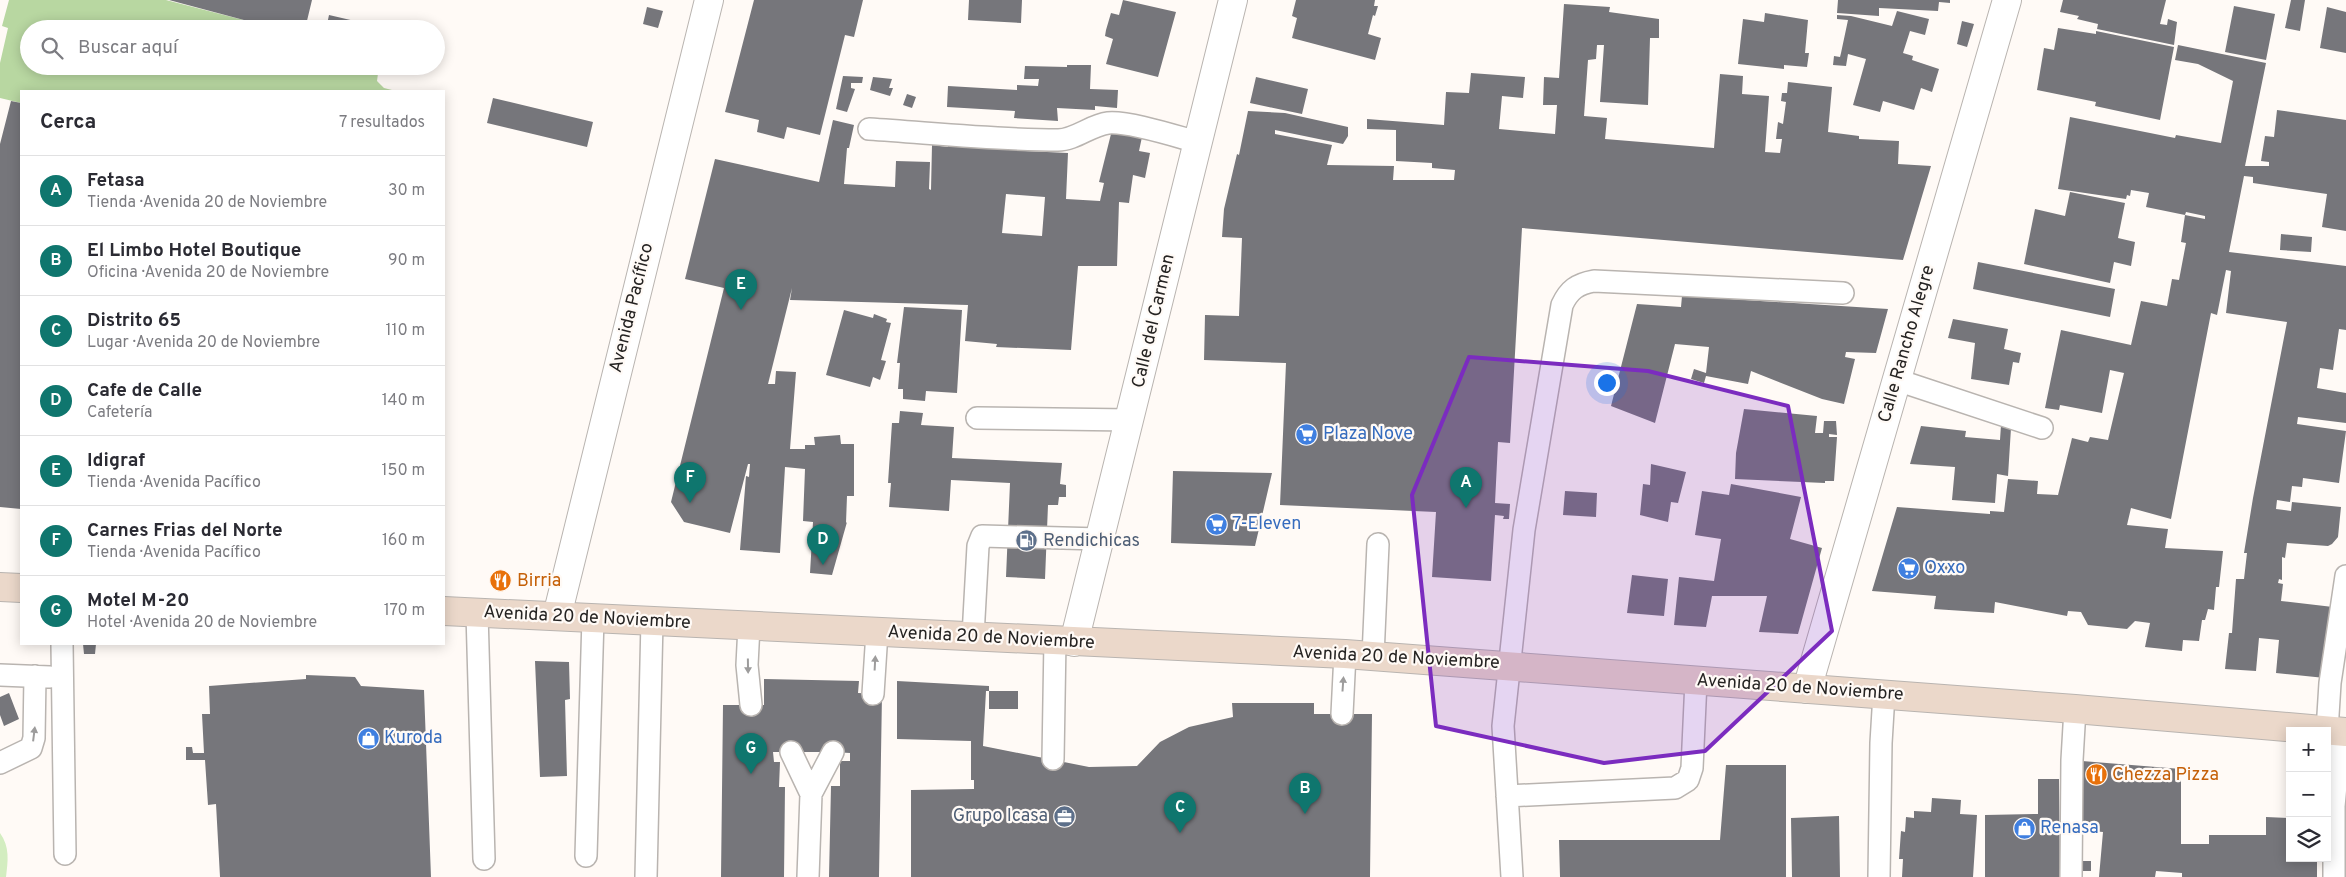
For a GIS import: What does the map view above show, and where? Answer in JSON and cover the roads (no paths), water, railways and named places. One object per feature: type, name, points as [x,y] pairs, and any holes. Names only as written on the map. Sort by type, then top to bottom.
[{"type":"main road","points":[[0,587],[20,588]]},
{"type":"main road","name":"Avenida 20 de Noviembre","points":[[445,611],[1345,654],[2075,708],[2338,732]]},
{"type":"street","name":"Avenida Pacífico","points":[[557,616],[709,0]]},
{"type":"street","name":"Calle del Carmen","points":[[1064,641],[1100,539],[1233,0]]},
{"type":"street","name":"Calle Rancho Alegre","points":[[1807,689],[2007,0]]},
{"type":"lane","points":[[868,129],[1029,140],[1062,140],[1097,125],[1110,123],[1149,129],[1197,142]]},
{"type":"lane","points":[[1512,877],[1503,726],[1524,530],[1562,305],[1568,293],[1580,283],[1594,281],[1843,293]]},
{"type":"lane","points":[[1897,380],[2042,428]]},
{"type":"lane","points":[[976,418],[1130,420]]},
{"type":"lane","points":[[973,636],[978,546],[982,536],[1100,539]]},
{"type":"lane","points":[[1373,656],[1378,544]]},
{"type":"lane","points":[[2334,877],[2334,806],[2338,732],[2330,683],[2346,576]]},
{"type":"lane","points":[[477,613],[484,859]]},
{"type":"lane","points":[[586,856],[593,618]]},
{"type":"lane","points":[[646,877],[652,621]]},
{"type":"lane","points":[[749,626],[747,665],[751,705]]},
{"type":"lane","points":[[873,694],[876,632]]},
{"type":"lane","points":[[1053,759],[1064,641]]},
{"type":"lane","points":[[62,645],[65,854]]},
{"type":"lane","points":[[1342,714],[1345,654]]},
{"type":"lane","points":[[0,675],[61,678]]},
{"type":"lane","points":[[0,763],[31,748],[34,738],[35,676]]},
{"type":"lane","points":[[1507,796],[1675,788],[1688,780],[1692,768],[1696,681]]},
{"type":"lane","points":[[1879,877],[1881,743],[1884,694]]},
{"type":"lane","points":[[2071,877],[2072,760],[2075,708]]},
{"type":"lane","points":[[791,752],[811,794]]},
{"type":"lane","points":[[808,877],[811,794],[833,752]]},
{"type":"place","name":"Idigraf","points":[[741,310]]},
{"type":"place","name":"Plaza Nove","points":[[1307,434]]},
{"type":"place","name":"Carnes Frias del Norte","points":[[690,503]]},
{"type":"place","name":"Fetasa","points":[[1466,508]]},
{"type":"place","name":"7-Eleven","points":[[1216,524]]},
{"type":"place","name":"Rendichicas","points":[[1027,541]]},
{"type":"place","name":"Cafe de Calle","points":[[823,565]]},
{"type":"place","name":"Oxxo","points":[[1908,568]]},
{"type":"place","name":"Birria","points":[[501,581]]},
{"type":"place","name":"Kuroda","points":[[368,738]]},
{"type":"place","name":"Motel M-20","points":[[751,774]]},
{"type":"place","name":"Chezza Pizza","points":[[2096,775]]},
{"type":"place","name":"El Limbo Hotel Boutique","points":[[1305,814]]},
{"type":"place","name":"Grupo Icasa","points":[[1064,816]]},
{"type":"place","name":"Renasa","points":[[2024,828]]},
{"type":"place","name":"Distrito 65","points":[[1180,833]]}]
